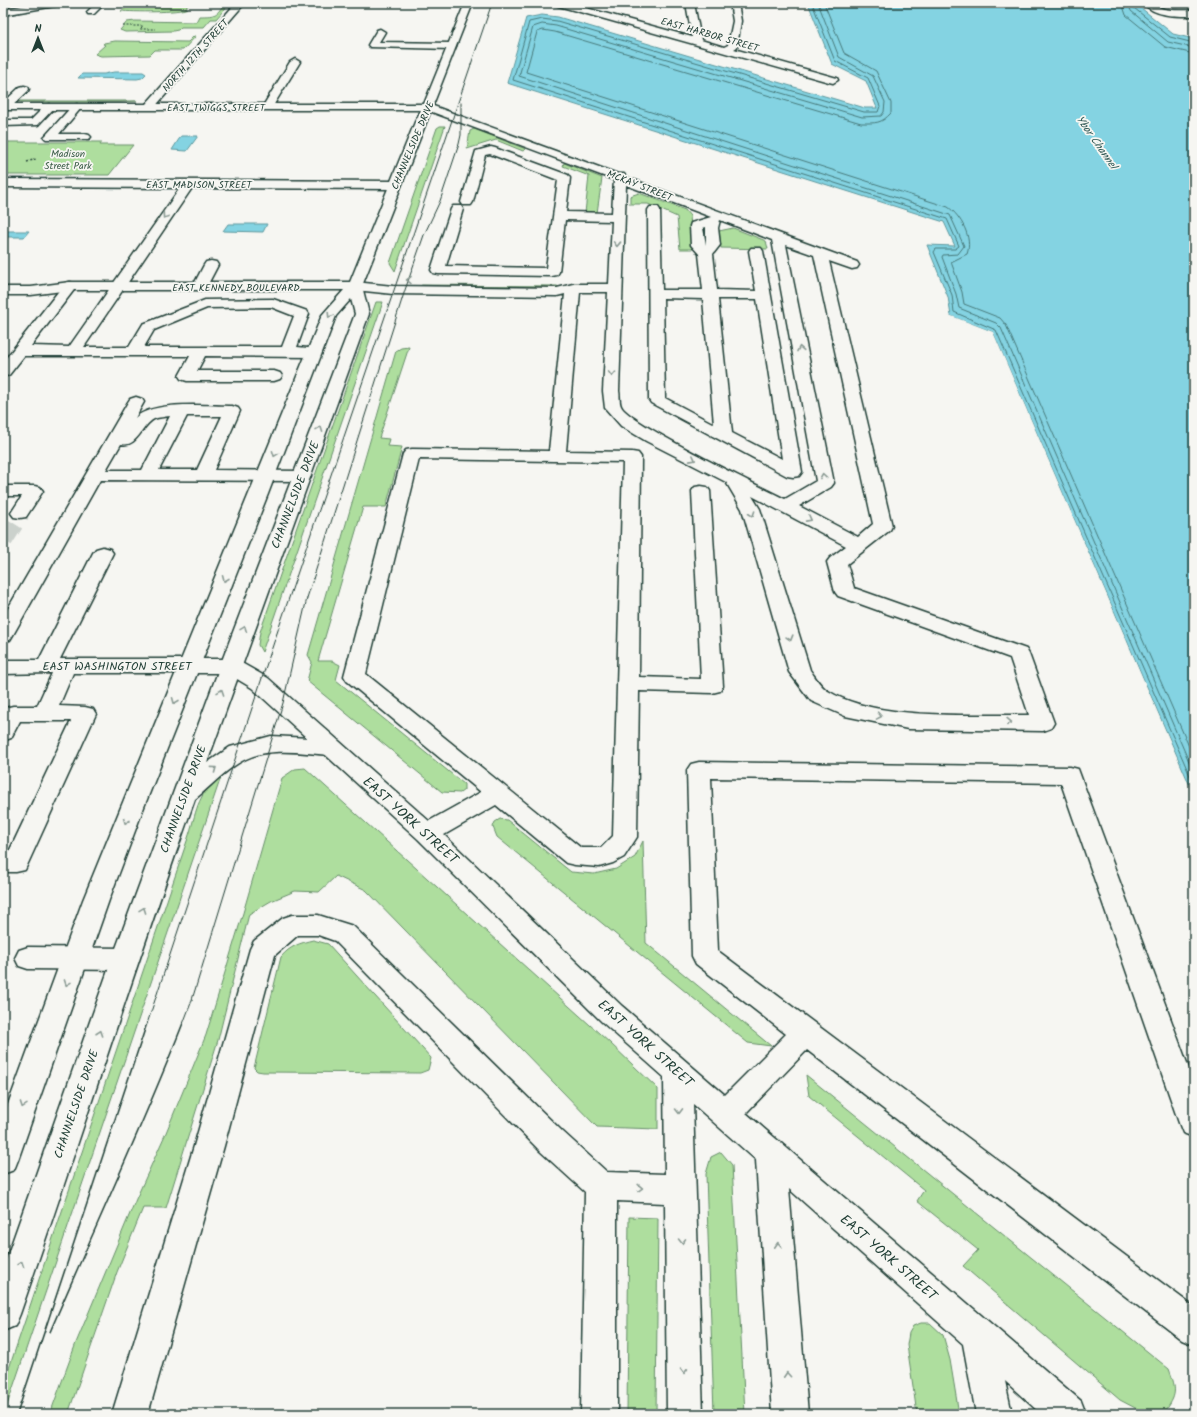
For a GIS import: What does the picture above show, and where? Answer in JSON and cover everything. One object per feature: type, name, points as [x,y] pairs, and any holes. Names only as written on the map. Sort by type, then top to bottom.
[{"type":"main road","points":[[3,12],[55,3]]},
{"type":"main road","points":[[81,12],[101,3]]},
{"type":"main road","name":"NORTH 12TH STREET","points":[[149,107],[241,3]]},
{"type":"main road","name":"CHANNELSIDE DRIVE","points":[[3,1160],[75,959],[132,807],[267,476],[329,315],[355,286],[469,3]]},
{"type":"main road","name":"EAST HARBOR STREET","points":[[558,3],[833,80]]},
{"type":"main road","points":[[690,3],[697,42]]},
{"type":"main road","points":[[724,50],[732,47],[737,21],[734,3]]},
{"type":"main road","points":[[1147,3],[1154,9],[1162,11],[1194,13]]},
{"type":"main road","points":[[3,12],[38,13]]},
{"type":"main road","points":[[380,32],[372,45],[451,46]]},
{"type":"main road","points":[[268,106],[295,62]]},
{"type":"main road","points":[[5,107],[20,89]]},
{"type":"main road","name":"EAST TWIGGS STREET","points":[[5,107],[428,107]]},
{"type":"main road","points":[[3,123],[30,127],[50,107]]},
{"type":"main road","points":[[77,107],[50,137],[85,137]]},
{"type":"main road","name":"MCKAY STREET","points":[[428,107],[620,177],[719,218],[778,237],[852,264]]},
{"type":"main road","points":[[490,150],[564,178],[559,216],[552,272],[438,270],[480,153],[490,150]]},
{"type":"main road","points":[[620,177],[611,391],[613,408],[627,422],[661,442],[859,545]]},
{"type":"main road","points":[[73,352],[117,286],[181,181]]},
{"type":"main road","name":"EAST MADISON STREET","points":[[3,183],[181,181],[258,189],[395,185]]},
{"type":"main road","points":[[654,210],[658,400],[793,472],[756,251]]},
{"type":"main road","points":[[559,216],[618,217]]},
{"type":"main road","points":[[719,218],[696,226],[698,245],[706,253],[724,436]]},
{"type":"main road","points":[[778,237],[825,483],[785,506]]},
{"type":"main road","points":[[733,480],[751,509],[800,672],[819,696],[853,711],[908,721],[1043,723],[1019,654],[845,592],[837,562],[883,526],[820,252]]},
{"type":"main road","points":[[200,286],[211,265]]},
{"type":"main road","points":[[3,279],[42,280],[70,286]]},
{"type":"main road","points":[[3,291],[31,291],[70,286]]},
{"type":"main road","points":[[3,372],[70,286]]},
{"type":"main road","name":"EAST KENNEDY BOULEVARD","points":[[70,286],[355,286],[393,290],[557,292],[573,288],[615,288]]},
{"type":"main road","name":"CHANNELSIDE DRIVE","points":[[3,1314],[46,1193],[125,959],[231,666],[362,314],[355,286]]},
{"type":"main road","points":[[250,303],[257,287]]},
{"type":"main road","points":[[557,456],[573,288]]},
{"type":"main road","points":[[656,294],[764,295]]},
{"type":"main road","points":[[133,352],[148,327],[205,304],[273,303],[302,314],[290,345]]},
{"type":"main road","points":[[19,351],[200,352],[290,345],[317,345]]},
{"type":"main road","points":[[200,352],[187,376],[274,376]]},
{"type":"main road","points":[[3,636],[136,402]]},
{"type":"main road","points":[[141,475],[122,466],[118,456],[120,448],[138,424],[146,417],[155,413],[181,411],[232,411],[203,476]]},
{"type":"main road","points":[[141,475],[181,411]]},
{"type":"main road","points":[[632,457],[625,837],[617,850],[607,856],[592,859],[576,856],[355,676],[412,454],[632,457],[661,442]]},
{"type":"main road","points":[[94,475],[302,476]]},
{"type":"main road","points":[[3,491],[34,491],[20,513]]},
{"type":"main road","points":[[627,684],[712,686],[701,491]]},
{"type":"main road","points":[[44,714],[56,666],[103,553]]},
{"type":"main road","name":"EAST WASHINGTON STREET","points":[[3,667],[231,666]]},
{"type":"main road","name":"EAST YORK STREET","points":[[231,666],[260,684],[427,833],[612,1014],[1068,1414]]},
{"type":"main road","points":[[3,733],[13,713],[85,714],[16,863],[3,863]]},
{"type":"main road","points":[[185,795],[203,778],[238,753],[271,744],[329,747]]},
{"type":"main road","points":[[1194,1123],[1070,775],[699,770],[705,956],[1194,1328]]},
{"type":"main road","points":[[427,833],[498,793]]},
{"type":"main road","points":[[130,1414],[209,1146],[263,949],[292,925],[318,925],[344,933],[551,1140],[601,1186],[681,1189]]},
{"type":"main road","points":[[28,958],[125,959]]},
{"type":"main road","points":[[726,1114],[806,1032]]},
{"type":"main road","points":[[678,1072],[685,1414]]},
{"type":"main road","points":[[771,1153],[790,1414]]},
{"type":"main road","points":[[599,1414],[601,1186]]},
{"type":"main road","points":[[978,1335],[994,1414]]},
{"type":"path","points":[[123,26],[143,26],[140,29],[155,29]]},
{"type":"green space","points":[[128,3],[191,3],[183,10],[175,11],[121,11],[128,6],[126,5]]},
{"type":"green space","points":[[225,3],[230,3],[216,19],[211,19],[204,27],[181,27],[178,30],[173,31],[125,32],[120,30],[127,22],[135,21],[196,22],[199,16],[209,16],[215,14]]},
{"type":"green space","points":[[196,36],[183,50],[155,50],[150,55],[101,56],[95,54],[105,45],[103,44],[104,43],[115,41],[188,42]]},
{"type":"green space","points":[[17,101],[137,101],[22,102]]},
{"type":"green space","points":[[440,126],[445,126],[395,271],[390,263],[437,128]]},
{"type":"green space","points":[[474,129],[526,149],[523,151],[496,140],[467,149],[470,131]]},
{"type":"green space","name":"Madison Street Park","points":[[3,142],[102,142],[100,145],[133,145],[109,175],[3,175]]},
{"type":"green space","points":[[564,163],[602,178],[597,213],[585,213],[589,176],[563,166]]},
{"type":"green space","points":[[639,193],[685,210],[690,216],[693,249],[680,249],[677,217],[648,204],[630,204],[630,196]]},
{"type":"green space","points":[[733,228],[766,241],[768,249],[721,248],[719,231]]},
{"type":"green space","points":[[419,286],[557,286],[561,288]]},
{"type":"green space","points":[[376,302],[383,302],[262,652],[258,645],[260,632]]},
{"type":"green space","points":[[409,347],[379,438],[389,439],[387,446],[402,447],[386,507],[363,507],[318,661],[332,661],[340,665],[336,680],[464,784],[464,790],[460,793],[442,792],[307,681],[312,662],[308,655],[396,351],[401,348]]},
{"type":"green space","points":[[305,768],[610,1043],[658,1089],[658,1129],[597,1127],[366,890],[336,876],[319,892],[295,891],[271,901],[249,914],[218,1040],[166,1208],[143,1208],[117,1272],[68,1414],[50,1414],[76,1343],[206,1035],[282,778],[295,769]]},
{"type":"green space","points":[[222,774],[3,1414],[3,1386],[197,808],[208,788]]},
{"type":"green space","points":[[500,819],[507,820],[571,872],[594,874],[616,869],[635,857],[643,841],[646,943],[771,1046],[748,1043],[497,837],[493,827],[495,822]]},
{"type":"green space","points":[[313,940],[328,944],[431,1058],[428,1070],[420,1073],[263,1072],[257,1071],[254,1068],[281,957],[288,950],[304,942]]},
{"type":"green space","points":[[806,1075],[1169,1369],[1174,1392],[1173,1397],[1164,1413],[1139,1410],[1120,1400],[963,1266],[978,1250],[917,1201],[924,1190],[809,1096]]},
{"type":"green space","points":[[721,1152],[732,1165],[745,1414],[714,1414],[706,1174],[711,1157]]},
{"type":"green space","points":[[629,1217],[658,1218],[656,1414],[627,1414]]},
{"type":"green space","points":[[921,1323],[930,1323],[943,1335],[950,1360],[959,1414],[917,1414],[907,1345],[909,1333],[913,1326]]},
{"type":"water","name":"Ybor Channel","points":[[808,3],[1135,3],[1173,34],[1194,39],[1194,795],[993,332],[951,316],[948,297],[927,245],[955,246],[944,222],[507,83],[526,18],[542,15],[558,17],[865,108],[877,108],[866,81],[832,64]]},
{"type":"water","points":[[114,72],[143,72],[146,74],[142,78],[137,79],[78,78],[82,74],[104,74]]},
{"type":"water","points":[[181,136],[198,136],[187,151],[172,150]]},
{"type":"water","points":[[228,224],[267,224],[263,232],[223,231]]},
{"type":"water","points":[[3,231],[29,231],[24,237],[3,237]]},
{"type":"pier","points":[[949,315],[993,332],[1194,797],[991,333],[950,317]]},
{"type":"tunnel","points":[[3,540],[20,513]]},
{"type":"tram line","points":[[147,1024],[276,636],[492,3]]},
{"type":"tram line","points":[[183,1024],[191,1003],[283,703],[307,598],[405,290],[424,235],[440,201],[459,144],[461,135],[461,103]]},
{"type":"tram line","points":[[17,1414],[147,1023]]},
{"type":"tram line","points":[[50,1332],[135,1140],[183,1023]]}]
